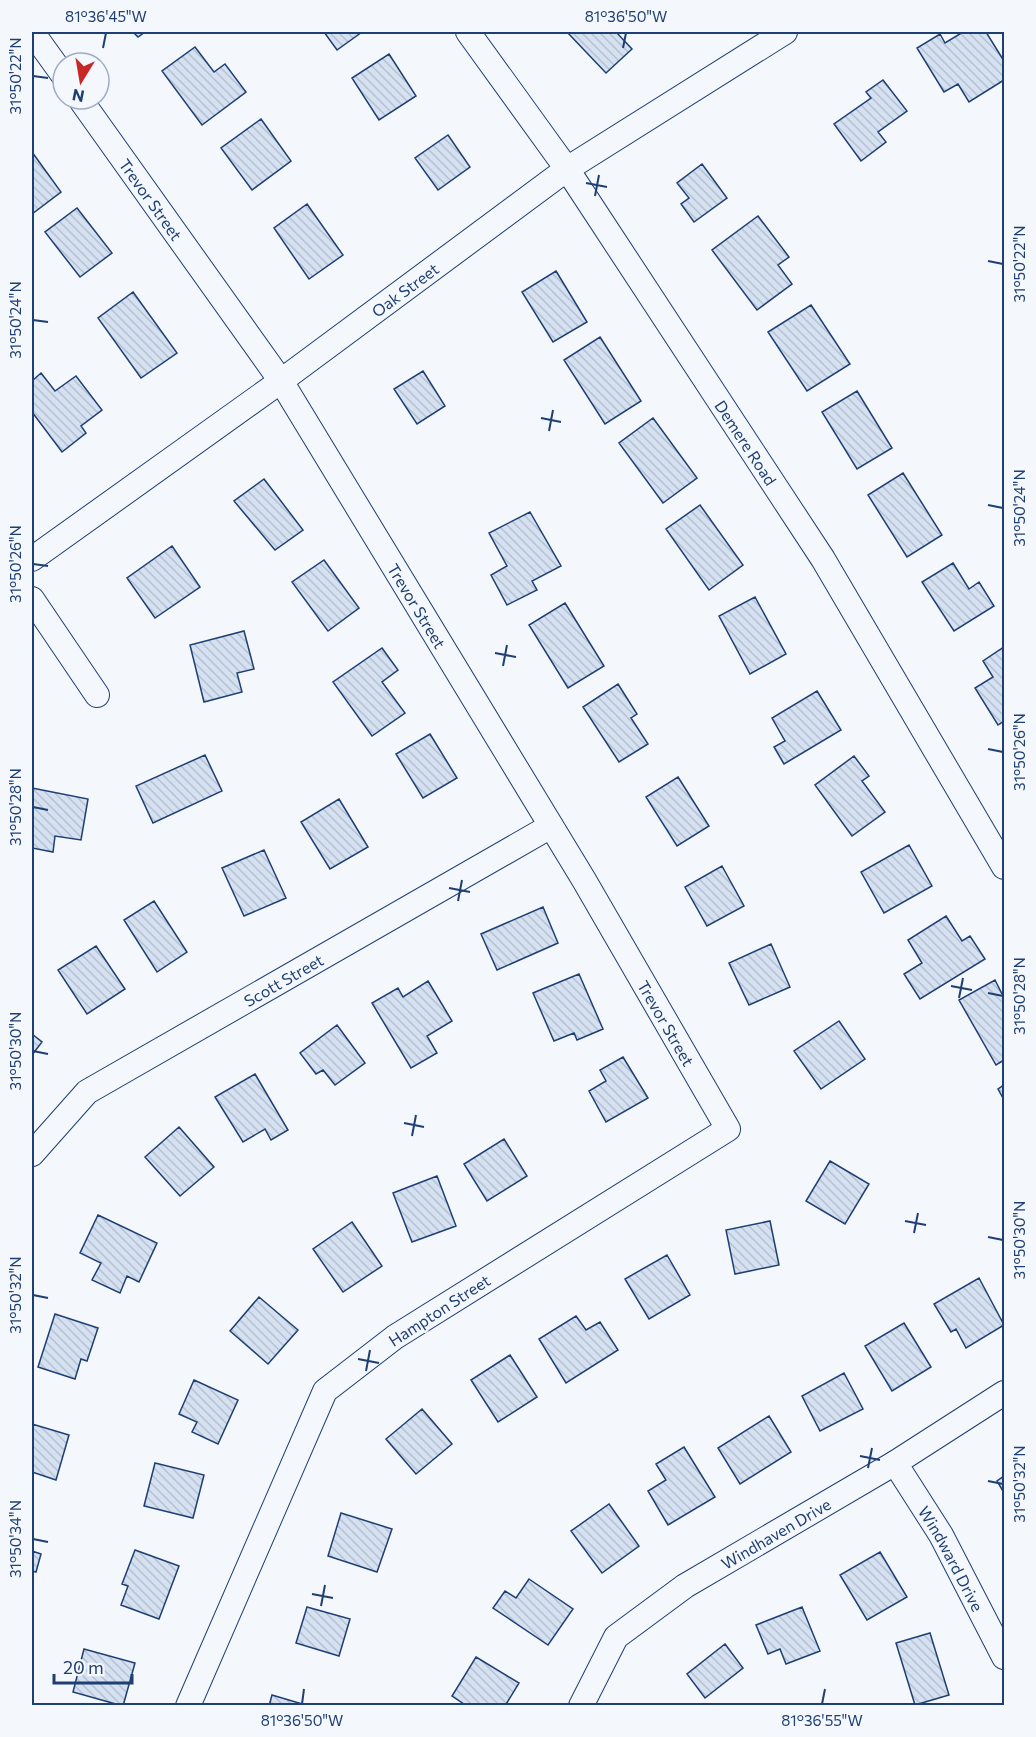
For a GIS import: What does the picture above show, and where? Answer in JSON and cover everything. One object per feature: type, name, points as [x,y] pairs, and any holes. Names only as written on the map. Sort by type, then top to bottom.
[{"type":"street","points":[[32,32],[51,58]]},
{"type":"street","name":"Demere Road","points":[[468,32],[567,169],[823,559],[1005,867]]},
{"type":"street","name":"Oak Street","points":[[32,559],[280,381],[567,169],[785,32]]},
{"type":"street","name":"Trevor Street","points":[[89,111],[280,381],[551,826],[728,1130]]},
{"type":"street","points":[[32,599],[98,695]]},
{"type":"street","name":"Scott Street","points":[[32,1154],[87,1092],[551,826]]},
{"type":"street","name":"Hampton Street","points":[[188,1706],[325,1391],[395,1336],[728,1130]]},
{"type":"street","name":"Windhaven Drive","points":[[581,1706],[616,1637],[686,1586],[895,1463],[1005,1393]]},
{"type":"street","name":"Windward Drive","points":[[895,1463],[941,1535],[1005,1657]]},
{"type":"building","points":[[133,32],[145,32],[138,37]]},
{"type":"building","points":[[324,32],[362,32],[337,50]]},
{"type":"building","points":[[567,32],[616,32],[632,49],[606,73]]},
{"type":"building","points":[[963,32],[986,32],[1004,61],[1004,80],[969,102],[958,84],[944,92],[917,48],[940,34],[945,43]]},
{"type":"building","points":[[195,47],[214,72],[225,64],[246,92],[202,125],[162,71]]},
{"type":"building","points":[[389,54],[416,96],[379,120],[352,78]]},
{"type":"building","points":[[883,80],[907,111],[878,132],[886,142],[861,161],[834,124],[871,98],[866,92]]},
{"type":"building","points":[[261,119],[291,161],[252,190],[221,148]]},
{"type":"building","points":[[448,135],[470,167],[438,190],[415,158]]},
{"type":"building","points":[[32,152],[61,192],[32,214]]},
{"type":"building","points":[[702,164],[727,198],[694,222],[681,204],[689,198],[677,183]]},
{"type":"building","points":[[307,204],[343,255],[309,279],[274,228]]},
{"type":"building","points":[[77,208],[112,253],[80,277],[45,232]]},
{"type":"building","points":[[758,216],[789,257],[778,265],[792,284],[757,310],[712,250]]},
{"type":"building","points":[[556,271],[587,322],[553,342],[522,292]]},
{"type":"building","points":[[133,292],[177,353],[141,378],[98,318]]},
{"type":"building","points":[[811,305],[850,364],[807,391],[768,332]]},
{"type":"building","points":[[600,337],[641,401],[605,424],[564,360]]},
{"type":"building","points":[[423,371],[445,406],[417,424],[394,389]]},
{"type":"building","points":[[41,373],[55,391],[76,376],[102,410],[81,426],[86,433],[62,452],[32,412],[32,381]]},
{"type":"building","points":[[857,391],[892,448],[857,469],[822,412]]},
{"type":"building","points":[[653,418],[697,478],[663,503],[619,443]]},
{"type":"building","points":[[903,473],[942,535],[907,557],[868,495]]},
{"type":"building","points":[[264,479],[303,530],[275,550],[234,501]]},
{"type":"building","points":[[700,505],[743,565],[709,590],[666,529]]},
{"type":"building","points":[[530,512],[561,566],[532,581],[537,590],[507,605],[491,575],[507,566],[489,533]]},
{"type":"building","points":[[172,546],[200,587],[155,618],[127,578]]},
{"type":"building","points":[[324,560],[359,608],[328,631],[292,582]]},
{"type":"building","points":[[953,563],[969,589],[979,582],[994,606],[954,631],[922,582]]},
{"type":"building","points":[[755,597],[786,654],[750,674],[719,616]]},
{"type":"building","points":[[565,603],[604,666],[568,688],[529,625]]},
{"type":"building","points":[[244,631],[254,669],[237,673],[242,692],[204,702],[190,645]]},
{"type":"building","points":[[1004,647],[1004,721],[998,725],[975,688],[993,677],[983,661]]},
{"type":"building","points":[[382,648],[398,670],[382,682],[405,713],[372,736],[333,682]]},
{"type":"building","points":[[618,684],[637,714],[631,718],[648,744],[619,762],[583,707]]},
{"type":"building","points":[[817,691],[841,730],[784,764],[774,747],[785,741],[772,718]]},
{"type":"building","points":[[430,734],[457,778],[423,798],[396,754]]},
{"type":"building","points":[[205,755],[222,791],[153,823],[136,786]]},
{"type":"building","points":[[854,756],[869,776],[862,781],[885,812],[852,836],[815,785]]},
{"type":"building","points":[[678,777],[709,826],[677,846],[646,797]]},
{"type":"building","points":[[32,788],[88,799],[81,840],[55,836],[53,852],[32,848]]},
{"type":"building","points":[[339,799],[368,847],[330,869],[301,822]]},
{"type":"building","points":[[909,845],[932,886],[884,913],[861,872]]},
{"type":"building","points":[[264,850],[286,898],[244,916],[222,868]]},
{"type":"building","points":[[722,866],[744,906],[707,926],[685,887]]},
{"type":"building","points":[[154,901],[187,952],[157,972],[124,920]]},
{"type":"building","points":[[543,907],[558,943],[497,970],[481,934]]},
{"type":"building","points":[[946,916],[962,941],[970,936],[985,959],[920,999],[904,974],[922,963],[908,940]]},
{"type":"building","points":[[771,944],[790,987],[749,1005],[729,963]]},
{"type":"building","points":[[96,946],[125,989],[87,1014],[58,970]]},
{"type":"building","points":[[579,974],[603,1029],[577,1040],[574,1033],[554,1041],[533,993]]},
{"type":"building","points":[[995,980],[1004,998],[1004,1060],[996,1065],[959,1000]]},
{"type":"building","points":[[428,981],[452,1021],[427,1036],[437,1053],[411,1068],[372,1003],[398,988],[403,997]]},
{"type":"building","points":[[839,1021],[865,1059],[821,1089],[794,1051]]},
{"type":"building","points":[[337,1025],[365,1063],[335,1085],[323,1070],[316,1074],[300,1053]]},
{"type":"building","points":[[32,1034],[42,1042],[32,1055]]},
{"type":"building","points":[[623,1057],[648,1098],[606,1122],[589,1091],[606,1081],[600,1070]]},
{"type":"building","points":[[255,1074],[288,1130],[271,1140],[265,1129],[243,1142],[215,1097]]},
{"type":"building","points":[[1004,1085],[1004,1100],[998,1089]]},
{"type":"building","points":[[179,1127],[214,1167],[180,1196],[145,1157]]},
{"type":"building","points":[[504,1139],[527,1176],[487,1201],[464,1164]]},
{"type":"building","points":[[830,1161],[869,1184],[845,1224],[806,1201]]},
{"type":"building","points":[[437,1176],[456,1226],[412,1242],[393,1193]]},
{"type":"building","points":[[98,1215],[157,1243],[139,1282],[127,1276],[120,1293],[92,1280],[101,1263],[80,1253]]},
{"type":"building","points":[[770,1221],[779,1265],[735,1274],[726,1230]]},
{"type":"building","points":[[352,1222],[382,1266],[343,1292],[313,1249]]},
{"type":"building","points":[[667,1255],[690,1295],[649,1319],[625,1279]]},
{"type":"building","points":[[979,1278],[1004,1325],[966,1348],[956,1329],[951,1332],[934,1304]]},
{"type":"building","points":[[259,1297],[298,1330],[268,1364],[230,1331]]},
{"type":"building","points":[[55,1314],[98,1328],[87,1361],[81,1359],[75,1379],[38,1367]]},
{"type":"building","points":[[576,1316],[586,1330],[600,1322],[618,1350],[566,1383],[539,1339]]},
{"type":"building","points":[[904,1323],[931,1367],[892,1391],[865,1346]]},
{"type":"building","points":[[510,1355],[537,1397],[498,1422],[471,1380]]},
{"type":"building","points":[[844,1373],[863,1409],[820,1431],[802,1396]]},
{"type":"building","points":[[194,1380],[238,1400],[218,1444],[192,1432],[197,1422],[179,1414]]},
{"type":"building","points":[[422,1409],[452,1444],[416,1474],[386,1439]]},
{"type":"building","points":[[769,1416],[791,1452],[740,1484],[718,1448]]},
{"type":"building","points":[[32,1424],[69,1435],[56,1480],[32,1472]]},
{"type":"building","points":[[684,1447],[715,1497],[668,1525],[648,1491],[666,1480],[656,1464]]},
{"type":"building","points":[[155,1463],[204,1475],[193,1518],[144,1506]]},
{"type":"building","points":[[1004,1476],[1004,1493],[997,1481]]},
{"type":"building","points":[[609,1504],[639,1546],[602,1573],[571,1531]]},
{"type":"building","points":[[341,1513],[392,1529],[377,1572],[328,1556]]},
{"type":"building","points":[[135,1550],[179,1566],[159,1619],[121,1605],[128,1586],[122,1584]]},
{"type":"building","points":[[32,1551],[41,1554],[36,1572],[32,1571]]},
{"type":"building","points":[[880,1552],[907,1597],[867,1620],[840,1575]]},
{"type":"building","points":[[529,1579],[573,1609],[548,1645],[493,1608],[505,1591],[516,1598]]},
{"type":"building","points":[[307,1607],[350,1619],[339,1656],[296,1643]]},
{"type":"building","points":[[802,1607],[820,1651],[786,1664],[780,1649],[768,1654],[756,1625]]},
{"type":"building","points":[[930,1633],[949,1695],[915,1705],[896,1643]]},
{"type":"building","points":[[725,1644],[743,1668],[705,1698],[687,1674]]},
{"type":"building","points":[[84,1649],[135,1663],[123,1706],[73,1692]]},
{"type":"building","points":[[476,1657],[519,1683],[505,1706],[467,1706],[452,1696]]},
{"type":"building","points":[[272,1695],[309,1706],[269,1706]]}]
